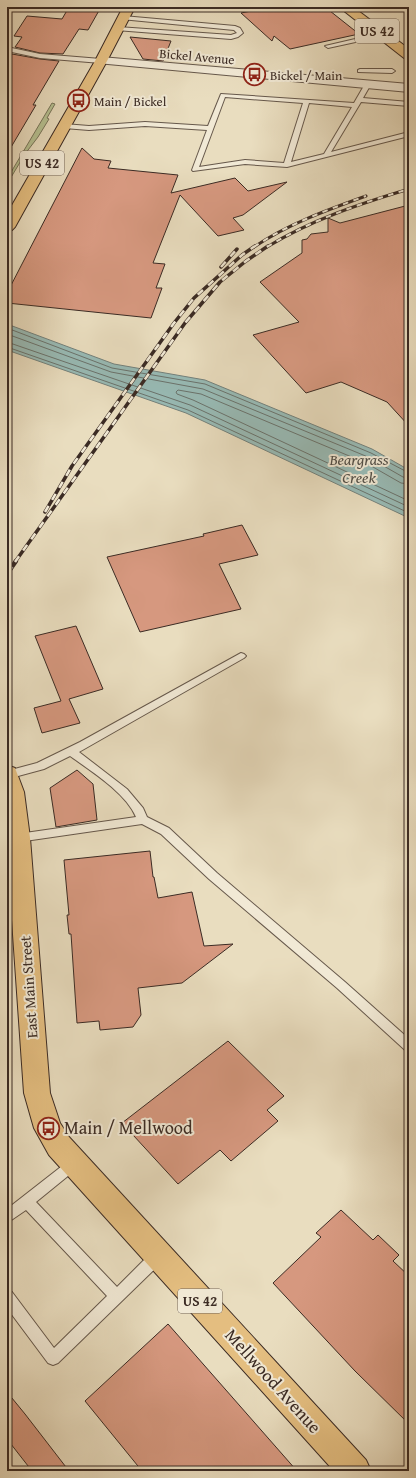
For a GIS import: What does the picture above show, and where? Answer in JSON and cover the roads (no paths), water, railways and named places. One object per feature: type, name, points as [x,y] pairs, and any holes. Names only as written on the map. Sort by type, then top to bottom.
[{"type":"main road","name":"US 42","points":[[7,227],[101,61],[129,7]]},
{"type":"main road","name":"US 42","points":[[345,7],[409,55]]},
{"type":"main road","name":"East Main Street","points":[[7,774],[13,792],[18,838],[37,1093],[48,1128]]},
{"type":"main road","name":"Mellwood Avenue","points":[[48,1128],[59,1146],[355,1471]]},
{"type":"street","name":"Bickel Avenue","points":[[101,61],[409,88]]},
{"type":"lane","points":[[120,24],[235,28],[238,29],[240,33],[231,37],[120,24]]},
{"type":"lane","points":[[328,46],[382,35]]},
{"type":"lane","points":[[7,49],[40,56],[101,61]]},
{"type":"lane","points":[[326,156],[358,102],[372,85],[360,71],[392,71]]},
{"type":"lane","points":[[409,104],[308,101],[222,95],[195,170],[245,162],[287,165],[409,134]]},
{"type":"lane","points":[[287,165],[308,101]]},
{"type":"lane","points":[[64,126],[89,128],[145,124],[210,128]]},
{"type":"lane","points":[[7,774],[40,766],[71,751],[241,656]]},
{"type":"lane","points":[[71,751],[130,799],[142,813],[143,820]]},
{"type":"lane","points":[[18,838],[143,820],[165,831],[213,876],[341,985],[409,1046]]},
{"type":"lane","points":[[7,1217],[75,1163]]},
{"type":"lane","points":[[27,1201],[116,1296]]},
{"type":"lane","points":[[7,1297],[53,1358],[159,1255]]},
{"type":"water","name":"Beargrass Creek","points":[[7,324],[114,364],[205,380],[372,449],[409,470],[409,518],[186,413],[7,350]]},
{"type":"railway","points":[[267,247],[318,221],[409,189]]},
{"type":"railway","points":[[254,247],[294,224],[366,196]]},
{"type":"railway","points":[[45,512],[72,466],[174,323],[194,298],[242,255],[255,246]]},
{"type":"railway","points":[[15,562],[185,323],[220,282],[268,246]]},
{"type":"railway","points":[[221,267],[237,249]]},
{"type":"railway","points":[[7,574],[16,561]]},
{"type":"place","name":"Bickel / Main","points":[[254,75]]},
{"type":"place","name":"Main / Bickel","points":[[79,101]]},
{"type":"place","name":"Main / Mellwood","points":[[48,1128]]}]
